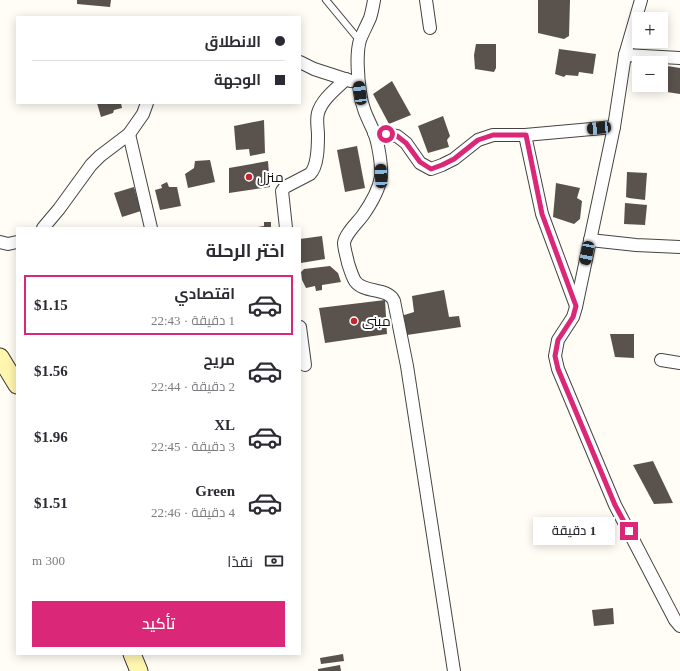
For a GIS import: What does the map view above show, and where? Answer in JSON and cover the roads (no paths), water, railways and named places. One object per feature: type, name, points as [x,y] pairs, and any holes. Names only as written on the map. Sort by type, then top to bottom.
[{"type":"main road","points":[[0,357],[16,383]]},
{"type":"main road","points":[[132,655],[139,671]]},
{"type":"street","points":[[374,0],[371,16],[360,41],[358,59],[362,105],[374,133],[380,159],[381,176],[377,190],[364,214],[346,237],[344,242],[354,280],[360,286],[388,294],[394,301],[407,366],[454,671]]},
{"type":"street","points":[[426,0],[430,28]]},
{"type":"street","points":[[641,0],[625,55],[614,127],[576,306],[573,317],[558,340],[555,356],[558,369],[615,505],[675,620],[680,626]]},
{"type":"street","points":[[625,55],[680,58]]},
{"type":"street","points":[[301,62],[314,69],[359,84]]},
{"type":"street","points":[[286,227],[282,191],[285,187],[313,171],[317,152],[318,113],[324,101],[346,79]]},
{"type":"street","points":[[44,227],[91,165],[100,156],[130,134],[143,114],[147,104]]},
{"type":"street","points":[[374,133],[397,136],[406,143],[420,162],[431,169],[454,159],[478,140],[493,135],[526,135],[614,127]]},
{"type":"street","points":[[130,134],[151,227]]},
{"type":"street","points":[[526,135],[542,214],[576,306]]},
{"type":"street","points":[[590,240],[636,245],[680,247]]},
{"type":"street","points":[[0,242],[8,244],[16,242]]},
{"type":"street","points":[[301,335],[305,365]]},
{"type":"street","points":[[661,360],[680,363]]},
{"type":"lane","points":[[326,0],[360,41]]},
{"type":"place","name":"منزل","points":[[249,177]]},
{"type":"place","name":"مبنى","points":[[354,321]]}]
